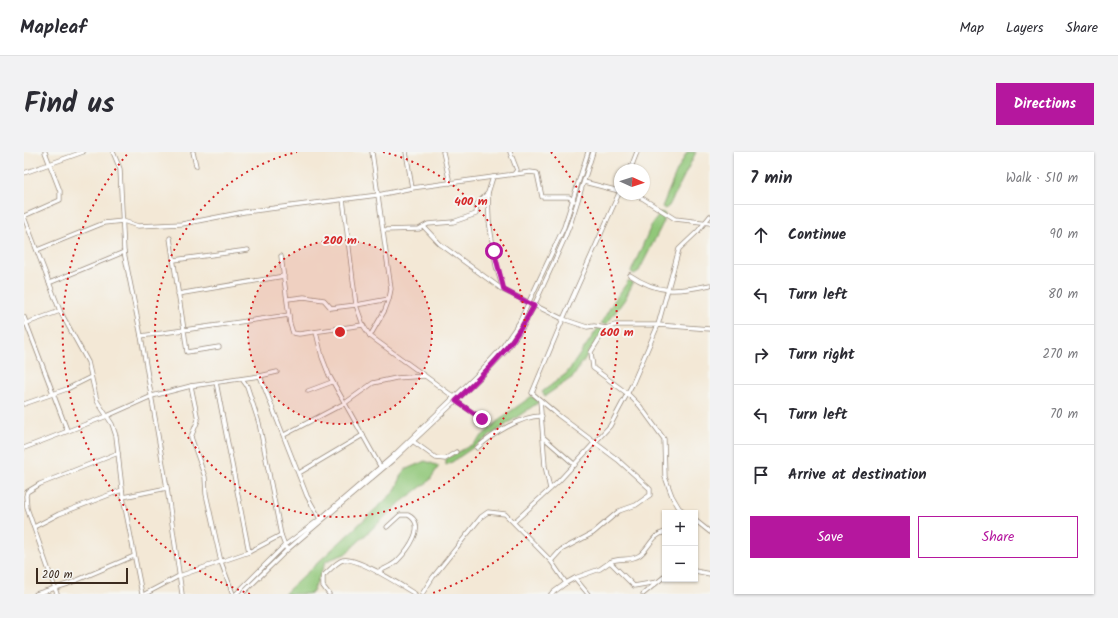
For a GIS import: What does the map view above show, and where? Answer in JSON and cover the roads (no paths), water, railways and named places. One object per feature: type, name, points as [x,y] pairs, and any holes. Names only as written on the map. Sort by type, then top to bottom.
[{"type":"street","points":[[45,152],[60,191],[60,200],[24,216],[60,311],[88,362],[97,401],[107,416],[116,436],[123,497],[142,594]]},
{"type":"street","points":[[24,173],[83,152]]},
{"type":"street","points":[[113,152],[120,169],[124,252],[142,336],[167,488],[182,594]]},
{"type":"street","points":[[193,152],[196,166]]},
{"type":"street","points":[[370,336],[385,310],[391,289],[372,152]]},
{"type":"street","points":[[406,152],[412,188]]},
{"type":"street","points":[[443,152],[450,183]]},
{"type":"street","points":[[510,152],[517,170],[514,174]]},
{"type":"street","points":[[236,594],[284,546],[320,519],[380,466],[454,397],[501,349],[519,323],[568,220],[588,152]]},
{"type":"street","points":[[242,594],[287,550],[414,442],[505,352],[534,306],[571,222],[593,152]]},
{"type":"street","points":[[632,164],[637,152]]},
{"type":"street","points":[[37,250],[104,223],[123,221],[138,226],[182,224],[244,212],[378,195],[412,188],[530,172],[537,173],[542,197],[569,197],[574,201]]},
{"type":"street","points":[[493,177],[488,193],[494,251],[504,290]]},
{"type":"street","points":[[584,182],[614,189]]},
{"type":"street","points":[[384,230],[419,229],[428,224],[453,222],[476,214],[477,204],[488,193]]},
{"type":"street","points":[[343,199],[356,305],[363,325],[370,336],[454,397]]},
{"type":"street","points":[[551,561],[561,550],[593,532],[619,511],[636,504],[650,495],[650,489],[618,460],[532,393],[616,200]]},
{"type":"street","points":[[645,200],[675,219],[710,223]]},
{"type":"street","points":[[514,522],[596,444],[610,426],[628,394],[658,325],[665,304],[678,249],[705,223],[710,216]]},
{"type":"street","points":[[424,227],[440,244],[504,290],[563,319],[586,327],[597,326],[606,328],[615,325],[658,325],[710,329]]},
{"type":"street","points":[[170,238],[187,352],[218,346]]},
{"type":"street","points":[[174,260],[248,250]]},
{"type":"street","points":[[49,283],[124,252]]},
{"type":"street","points":[[281,256],[291,329],[295,334],[363,325]]},
{"type":"street","points":[[630,275],[649,286],[667,291],[680,291],[710,286]]},
{"type":"street","points":[[178,294],[284,276]]},
{"type":"street","points":[[288,299],[304,297],[324,300],[331,308],[389,299]]},
{"type":"street","points":[[25,324],[60,311]]},
{"type":"street","points":[[142,336],[290,315]]},
{"type":"street","points":[[24,317],[25,324],[67,430]]},
{"type":"street","points":[[606,328],[591,352],[593,368],[628,394],[640,406],[664,439],[662,444],[665,477],[672,496],[682,510]]},
{"type":"street","points":[[316,332],[322,356],[332,382],[380,466]]},
{"type":"street","points":[[24,448],[67,430],[107,416],[152,396],[191,386],[260,376],[277,372]]},
{"type":"street","points":[[260,376],[307,496],[320,519]]},
{"type":"street","points":[[284,435],[345,403],[373,383],[396,378],[425,376]]},
{"type":"street","points":[[24,404],[91,377]]},
{"type":"street","points":[[242,378],[248,386],[259,423],[284,546],[287,550]]},
{"type":"street","points":[[216,382],[249,552]]},
{"type":"street","points":[[308,391],[332,382]]},
{"type":"street","points":[[191,386],[198,420],[191,436],[204,478],[206,494],[221,562],[233,594]]},
{"type":"street","points":[[540,400],[545,466],[550,489]]},
{"type":"street","points":[[456,401],[482,419]]},
{"type":"street","points":[[477,448],[486,440],[530,416],[542,416]]},
{"type":"street","points":[[299,473],[363,435]]},
{"type":"street","points":[[543,437],[575,465]]},
{"type":"street","points":[[414,442],[436,458],[445,459],[456,452]]},
{"type":"street","points":[[57,594],[54,589],[26,502],[26,496],[30,489],[118,453]]},
{"type":"street","points":[[123,497],[167,488]]},
{"type":"street","points":[[34,527],[59,514],[122,490]]},
{"type":"street","points":[[422,594],[433,577],[481,517],[488,512],[506,514],[551,561],[566,583]]},
{"type":"street","points":[[377,572],[397,561],[416,534],[416,524],[408,515],[400,515],[387,527]]},
{"type":"street","points":[[698,523],[710,532]]},
{"type":"street","points":[[551,594],[575,578],[600,569],[616,559],[632,559],[640,554],[654,537],[662,533]]},
{"type":"street","points":[[145,594],[179,576],[249,552],[282,535]]},
{"type":"street","points":[[36,594],[54,589],[134,556]]},
{"type":"street","points":[[329,594],[323,586],[323,576],[341,561],[349,559],[377,572],[415,594]]},
{"type":"street","points":[[610,562],[634,586],[657,582]]},
{"type":"street","points":[[698,572],[710,574]]},
{"type":"street","points":[[575,578],[588,594]]},
{"type":"street","points":[[643,594],[662,578]]}]
